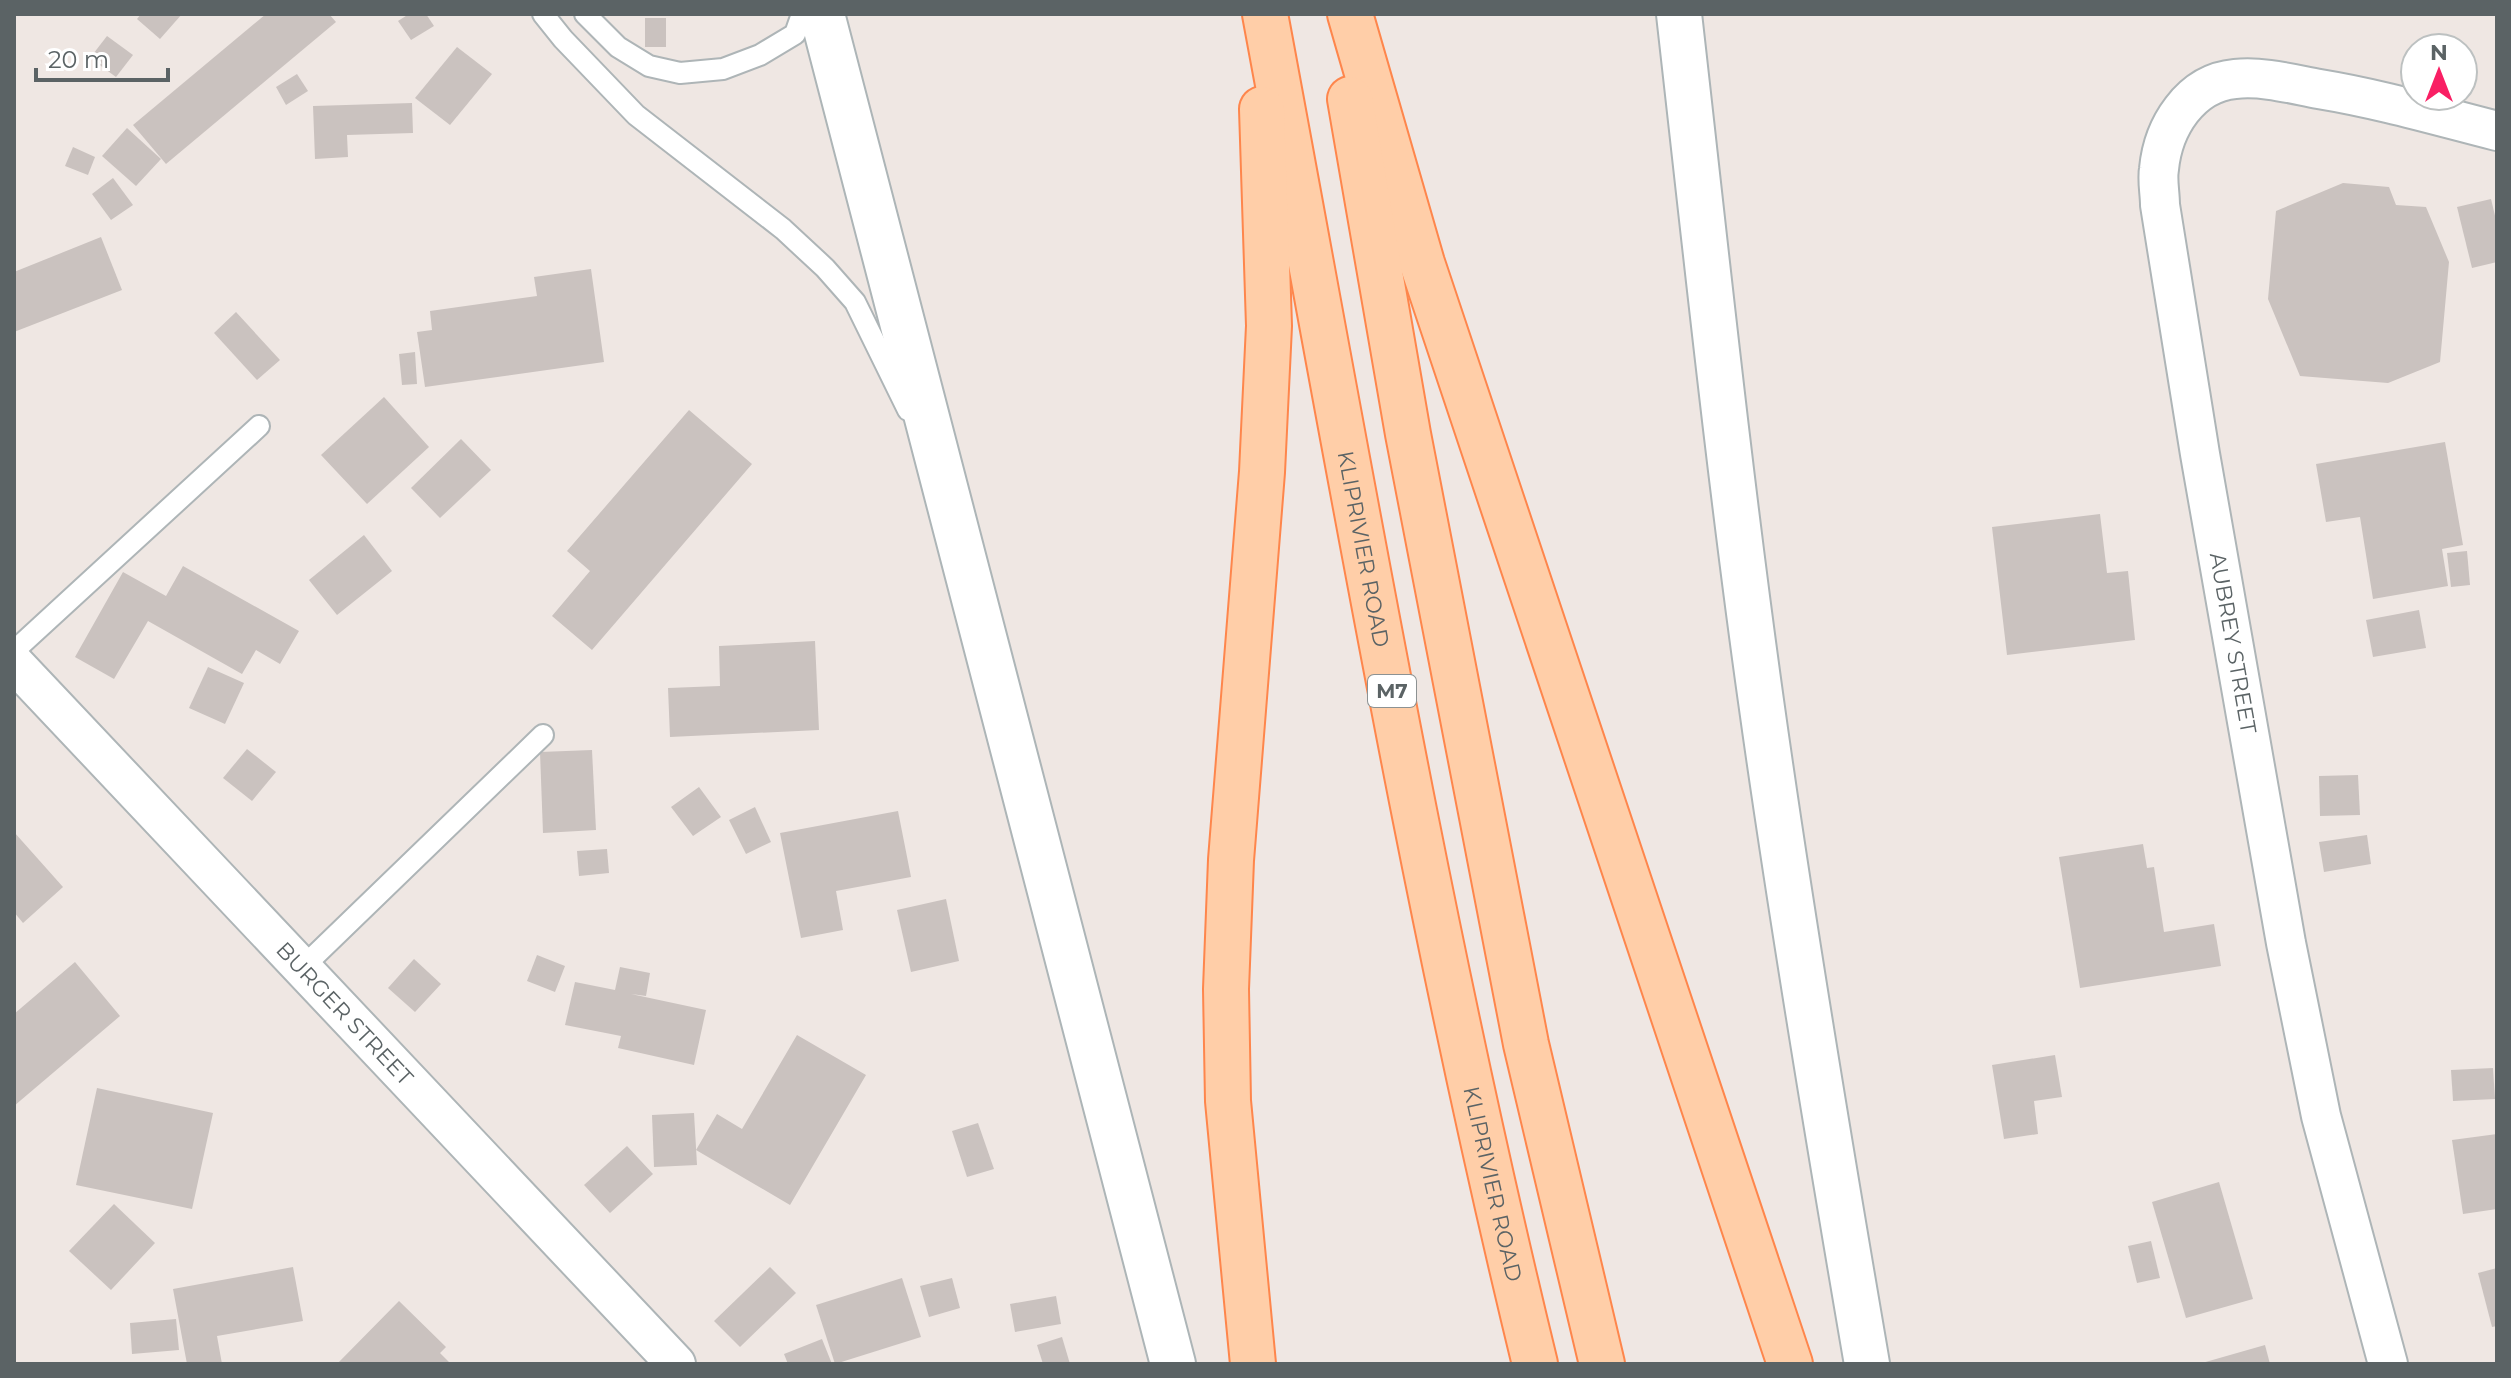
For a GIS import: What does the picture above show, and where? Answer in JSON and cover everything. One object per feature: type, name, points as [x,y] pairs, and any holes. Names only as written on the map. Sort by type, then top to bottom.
[{"type":"main road","points":[[822,14],[1173,1364]]},
{"type":"main road","points":[[1253,1364],[1228,1101],[1226,989],[1231,860],[1261,487],[1269,326],[1263,14]]},
{"type":"main road","name":"KLIPRIVIER ROAD","points":[[1263,14],[1452,1004],[1490,1182],[1535,1364]]},
{"type":"main road","points":[[1335,14],[1408,434],[1526,1044],[1602,1364]]},
{"type":"main road","points":[[1350,14],[1422,263],[1475,426],[1790,1364]]},
{"type":"main road","points":[[1679,14],[1759,686],[1801,969],[1867,1364]]},
{"type":"street","name":"AUBREY STREET","points":[[2388,1364],[2321,1116],[2286,943],[2198,438],[2160,205],[2158,170],[2172,121],[2187,103],[2209,86],[2234,79],[2265,79],[2364,96],[2497,131]]},
{"type":"street","name":"BURGER STREET","points":[[14,663],[676,1364]]},
{"type":"lane","points":[[543,14],[636,115],[783,229],[825,268],[855,302],[945,486]]},
{"type":"lane","points":[[585,14],[618,47],[649,66],[680,73],[723,69],[760,55],[795,34],[802,14]]},
{"type":"lane","points":[[14,651],[259,426]]},
{"type":"lane","points":[[303,967],[543,735]]},
{"type":"building","points":[[141,14],[182,14],[160,39],[137,19]]},
{"type":"building","points":[[266,14],[329,14],[336,22],[166,164],[133,125]]},
{"type":"building","points":[[409,14],[426,14],[434,26],[411,40],[398,21]]},
{"type":"building","points":[[645,18],[666,18],[666,47],[645,47]]},
{"type":"building","points":[[107,36],[133,55],[116,77],[90,58]]},
{"type":"building","points":[[457,47],[492,74],[450,125],[415,98]]},
{"type":"building","points":[[297,74],[308,91],[286,105],[276,87]]},
{"type":"building","points":[[412,103],[413,133],[347,135],[348,157],[315,159],[313,106]]},
{"type":"building","points":[[127,128],[161,159],[136,186],[102,156]]},
{"type":"building","points":[[73,147],[95,157],[88,175],[65,166]]},
{"type":"building","points":[[113,178],[133,205],[111,220],[92,194]]},
{"type":"building","points":[[2343,183],[2389,187],[2396,205],[2426,207],[2449,262],[2440,362],[2388,383],[2300,376],[2268,299],[2276,211]]},
{"type":"building","points":[[2491,199],[2497,224],[2497,262],[2472,268],[2457,207]]},
{"type":"building","points":[[101,237],[122,290],[14,332],[14,272]]},
{"type":"building","points":[[591,269],[604,362],[425,387],[417,332],[432,330],[430,311],[537,296],[534,277]]},
{"type":"building","points":[[236,312],[280,360],[257,380],[214,333]]},
{"type":"building","points":[[415,352],[417,384],[402,385],[399,354]]},
{"type":"building","points":[[384,397],[429,447],[367,504],[321,455]]},
{"type":"building","points":[[689,410],[752,464],[592,650],[552,616],[590,571],[567,551]]},
{"type":"building","points":[[461,439],[491,470],[440,518],[411,488]]},
{"type":"building","points":[[2445,442],[2463,545],[2442,549],[2448,586],[2373,599],[2360,517],[2326,522],[2316,464]]},
{"type":"building","points":[[2100,514],[2107,573],[2128,571],[2135,640],[2007,655],[1992,527]]},
{"type":"building","points":[[364,535],[392,571],[337,615],[309,580]]},
{"type":"building","points":[[2467,551],[2470,585],[2451,587],[2447,553]]},
{"type":"building","points":[[183,566],[299,631],[280,664],[256,650],[242,674],[148,621],[114,679],[75,657],[123,572],[166,596]]},
{"type":"building","points":[[2419,610],[2426,648],[2373,657],[2366,620]]},
{"type":"building","points":[[815,641],[819,730],[670,737],[668,688],[720,686],[719,646]]},
{"type":"building","points":[[208,667],[244,683],[225,724],[189,708]]},
{"type":"building","points":[[247,749],[276,772],[252,801],[223,778]]},
{"type":"building","points":[[592,750],[596,830],[543,833],[540,752]]},
{"type":"building","points":[[2358,775],[2360,815],[2320,816],[2319,776]]},
{"type":"building","points":[[699,787],[721,817],[693,836],[671,807]]},
{"type":"building","points":[[755,807],[771,842],[746,854],[729,820]]},
{"type":"building","points":[[898,811],[911,877],[836,891],[843,930],[801,938],[780,833]]},
{"type":"building","points":[[14,832],[63,887],[23,923],[14,912]]},
{"type":"building","points":[[2367,835],[2371,864],[2324,872],[2319,842]]},
{"type":"building","points":[[2143,844],[2147,868],[2154,867],[2164,932],[2214,924],[2221,966],[2080,988],[2059,857]]},
{"type":"building","points":[[607,849],[609,873],[579,876],[577,851]]},
{"type":"building","points":[[946,899],[959,961],[911,972],[897,910]]},
{"type":"building","points":[[537,955],[565,966],[555,992],[527,981]]},
{"type":"building","points":[[414,959],[441,984],[415,1012],[388,988]]},
{"type":"building","points":[[75,962],[120,1016],[14,1106],[14,1014]]},
{"type":"building","points":[[620,967],[650,973],[646,996],[631,994],[706,1010],[694,1065],[618,1048],[621,1036],[565,1025],[575,982],[615,990]]},
{"type":"building","points":[[797,1035],[866,1075],[790,1205],[696,1150],[717,1114],[742,1129]]},
{"type":"building","points":[[2055,1055],[2062,1097],[2034,1101],[2038,1134],[2004,1139],[1992,1065]]},
{"type":"building","points":[[2493,1068],[2495,1099],[2453,1101],[2451,1070]]},
{"type":"building","points":[[97,1088],[213,1113],[192,1209],[76,1185]]},
{"type":"building","points":[[694,1113],[697,1165],[654,1167],[652,1115]]},
{"type":"building","points":[[978,1123],[994,1169],[967,1177],[952,1131]]},
{"type":"building","points":[[2497,1134],[2497,1209],[2463,1214],[2452,1140]]},
{"type":"building","points":[[627,1146],[653,1174],[610,1213],[584,1185]]},
{"type":"building","points":[[2219,1182],[2253,1299],[2186,1318],[2152,1202]]},
{"type":"building","points":[[114,1204],[155,1243],[111,1290],[69,1251]]},
{"type":"building","points":[[2151,1241],[2160,1278],[2137,1283],[2128,1246]]},
{"type":"building","points":[[293,1267],[303,1321],[217,1336],[222,1364],[187,1364],[173,1289]]},
{"type":"building","points":[[770,1267],[796,1293],[740,1347],[714,1321]]},
{"type":"building","points":[[2497,1268],[2497,1326],[2492,1327],[2478,1273]]},
{"type":"building","points":[[902,1278],[921,1337],[835,1364],[816,1305]]},
{"type":"building","points":[[952,1278],[960,1308],[929,1317],[920,1286]]},
{"type":"building","points":[[1056,1296],[1061,1324],[1015,1332],[1010,1304]]},
{"type":"building","points":[[399,1301],[446,1347],[440,1353],[451,1364],[337,1364]]},
{"type":"building","points":[[176,1319],[179,1350],[132,1354],[130,1323]]},
{"type":"building","points":[[1062,1337],[1070,1364],[1043,1364],[1037,1345]]},
{"type":"building","points":[[822,1339],[832,1364],[788,1364],[784,1354]]},
{"type":"building","points":[[2265,1345],[2270,1364],[2202,1364],[2202,1363]]}]
